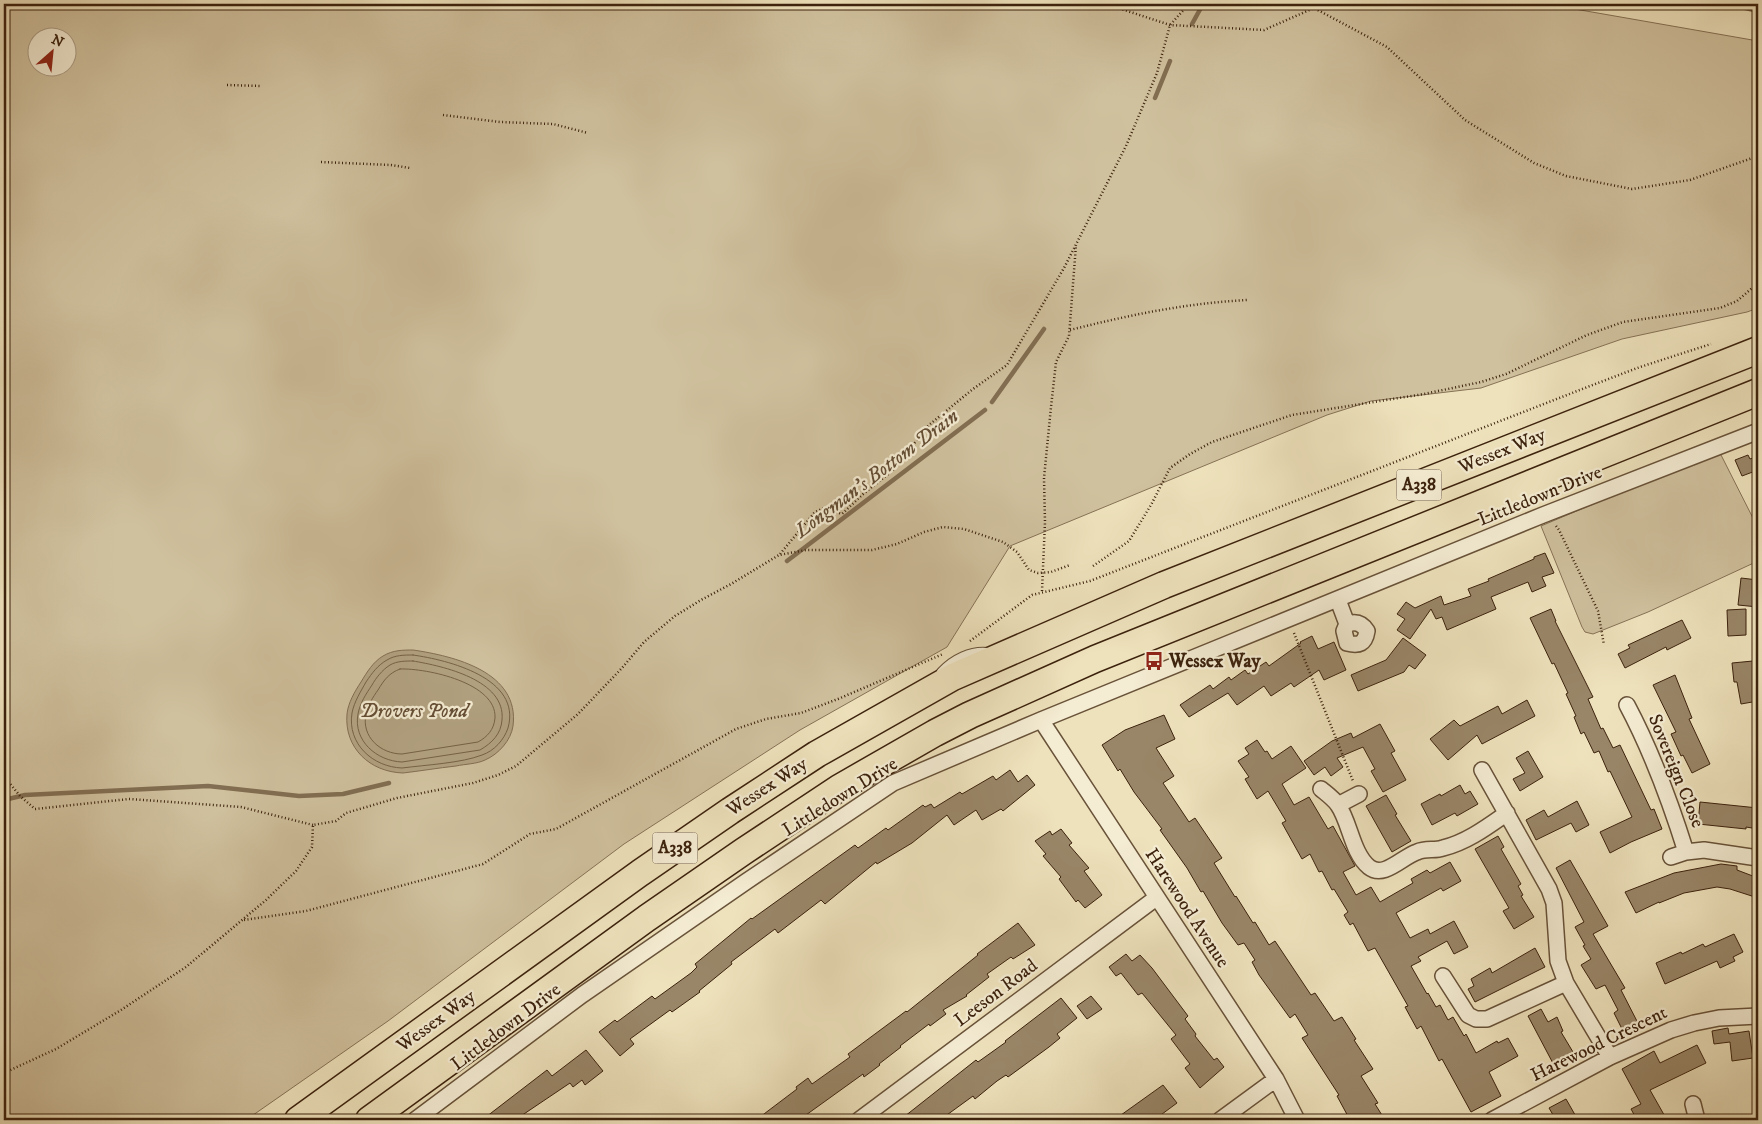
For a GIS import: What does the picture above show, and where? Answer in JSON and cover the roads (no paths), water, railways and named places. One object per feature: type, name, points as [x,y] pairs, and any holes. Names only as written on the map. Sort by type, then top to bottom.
[{"type":"highway","name":"Wessex Way","points":[[298,1120],[632,878],[722,816],[817,754],[953,677],[1164,585],[1758,350]]},
{"type":"highway","name":"A338","points":[[369,1120],[744,850],[839,788],[970,715],[1211,612],[1758,392]]},
{"type":"street","name":"Littledown Drive","points":[[415,1120],[582,995],[747,880],[893,783],[1041,720],[1544,515],[1758,432]]},
{"type":"street","points":[[1338,600],[1348,624]]},
{"type":"street","name":"Sovereign Close","points":[[1628,705],[1667,792],[1686,852]]},
{"type":"street","name":"Harewood Avenue","points":[[1041,720],[1276,1079],[1297,1120]]},
{"type":"street","points":[[1482,770],[1549,889],[1554,903],[1558,961],[1566,983],[1610,1057]]},
{"type":"street","points":[[1321,789],[1338,805],[1365,863],[1370,868],[1382,871],[1417,851],[1429,848],[1442,849],[1468,839],[1507,813]]},
{"type":"street","points":[[1338,805],[1358,794]]},
{"type":"street","name":"Sovereign Close","points":[[1671,857],[1686,852],[1704,850],[1758,858]]},
{"type":"street","name":"Leeson Road","points":[[859,1120],[1156,898]]},
{"type":"street","points":[[1443,976],[1468,1014],[1476,1019],[1487,1019],[1566,983]]},
{"type":"street","name":"Harewood Crescent","points":[[1492,1120],[1516,1115],[1610,1057],[1671,1030],[1694,1022],[1719,1018],[1758,1016]]},
{"type":"street","points":[[1220,1120],[1276,1079]]},
{"type":"street","points":[[1693,1104],[1697,1120]]},
{"type":"lane","points":[[1190,629],[1211,612]]},
{"type":"water","name":"Drovers Pond","points":[[413,650],[465,662],[495,680],[506,692],[512,707],[513,726],[504,746],[495,754],[475,763],[403,773],[391,772],[380,768],[362,756],[350,737],[347,726],[350,701],[356,689],[379,658],[394,651]]},
{"type":"waterway","name":"Longman's Bottom Drain","points":[[1192,24],[1203,4]]},
{"type":"waterway","name":"Longman's Bottom Drain","points":[[1729,4],[1758,11]]},
{"type":"waterway","name":"Longman's Bottom Drain","points":[[1155,98],[1170,61]]},
{"type":"waterway","name":"Longman's Bottom Drain","points":[[992,402],[1044,329]]},
{"type":"waterway","name":"Longman's Bottom Drain","points":[[787,561],[985,410]]},
{"type":"waterway","name":"Longman's Bottom Drain","points":[[4,800],[25,795],[208,786],[299,796],[343,794],[389,783]]},
{"type":"place","name":"Wessex Way","points":[[1154,661]]}]
